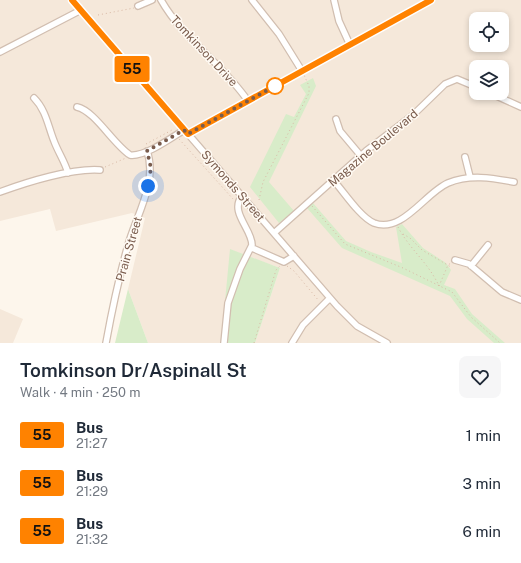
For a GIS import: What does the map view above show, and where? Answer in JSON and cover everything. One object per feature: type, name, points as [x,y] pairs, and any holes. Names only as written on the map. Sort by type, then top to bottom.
[{"type":"street","name":"Symonds Street","points":[[72,0],[330,298],[357,326],[387,343]]},
{"type":"street","points":[[138,6],[152,0]]},
{"type":"street","name":"Tomkinson Drive","points":[[161,0],[176,22],[230,78],[248,101]]},
{"type":"street","points":[[252,0],[279,34],[302,71]]},
{"type":"street","points":[[334,0],[339,21],[350,45]]},
{"type":"street","points":[[77,106],[88,111],[105,131],[130,155],[137,155],[248,101],[431,0]]},
{"type":"street","points":[[0,52],[81,10]]},
{"type":"street","name":"Magazine Boulevard","points":[[274,233],[361,156],[413,115],[450,80],[460,79],[469,84]]},
{"type":"street","points":[[34,98],[40,105],[51,128],[54,140],[66,164],[68,173]]},
{"type":"street","points":[[506,100],[521,107]]},
{"type":"street","points":[[336,119],[340,131],[361,156]]},
{"type":"street","name":"Prain Street","points":[[106,343],[128,245],[148,186],[151,168],[147,151]]},
{"type":"street","points":[[465,157],[470,177]]},
{"type":"street","points":[[0,192],[68,173],[100,170]]},
{"type":"street","points":[[334,181],[368,219],[384,225],[398,222],[448,184],[470,177],[492,178],[514,182]]},
{"type":"street","points":[[224,343],[228,303],[240,269],[252,248],[252,242],[239,212],[238,204],[242,196]]},
{"type":"street","points":[[471,266],[488,245]]},
{"type":"street","points":[[252,248],[284,262],[294,256]]},
{"type":"street","points":[[455,260],[471,266],[502,292],[521,300]]},
{"type":"street","points":[[292,343],[303,325],[330,298]]},
{"type":"path","points":[[98,15],[115,10],[123,11],[138,6]]},
{"type":"path","points":[[259,200],[263,182],[309,93],[309,86],[302,71]]},
{"type":"path","points":[[146,144],[172,130]]},
{"type":"path","points":[[178,137],[238,204]]},
{"type":"path","points":[[100,170],[130,155]]},
{"type":"path","points":[[308,203],[345,244],[403,268],[452,292],[471,317],[500,343]]},
{"type":"path","points":[[398,222],[402,234],[432,270],[439,286]]},
{"type":"path","points":[[402,234],[410,238],[427,254],[442,264],[451,267]]},
{"type":"path","points":[[439,286],[448,265],[455,260]]},
{"type":"path","points":[[254,343],[276,270],[284,262],[320,302]]},
{"type":"shaded area","points":[[0,0],[521,0],[521,343],[255,343],[280,268],[231,250],[221,343],[148,343],[128,289],[145,218],[132,213],[56,231],[50,209],[0,221]]},
{"type":"shaded area","points":[[0,309],[23,319],[13,343],[0,343]]},
{"type":"green space","points":[[313,78],[316,86],[269,182],[294,211],[279,223],[250,187],[286,114],[294,117],[306,94],[300,85]]},
{"type":"green space","points":[[313,203],[346,241],[402,263],[396,227],[402,224],[423,248],[446,263],[451,270],[444,285],[455,289],[472,314],[505,343],[494,343],[467,319],[450,296],[342,248],[307,208]]},
{"type":"green space","points":[[230,249],[280,268],[255,343],[221,343]]},
{"type":"green space","points":[[128,289],[148,343],[115,343]]},
{"type":"bus line","name":"55","points":[[72,0],[188,134],[431,0]]},
{"type":"route","points":[[148,186],[151,163],[147,151],[184,130],[188,134],[275,86]]}]
